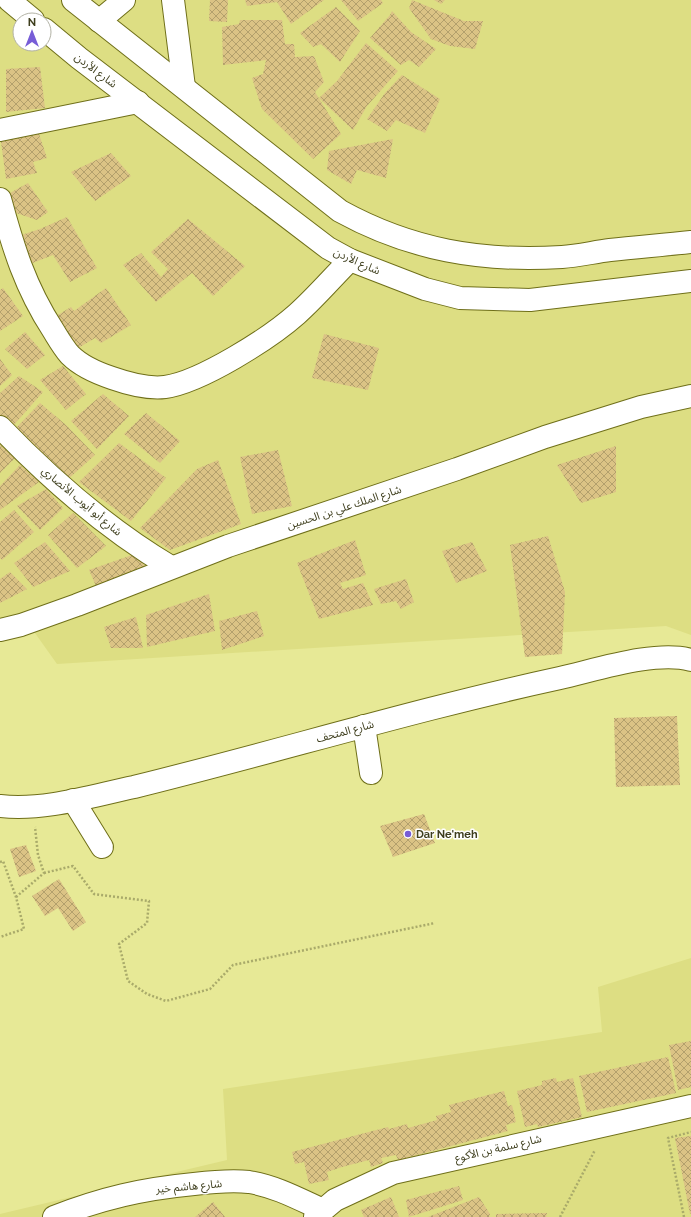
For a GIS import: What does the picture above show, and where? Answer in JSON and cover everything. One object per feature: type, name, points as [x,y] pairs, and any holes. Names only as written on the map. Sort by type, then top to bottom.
[{"type":"main road","points":[[9,0],[23,12]]},
{"type":"main road","points":[[73,0],[340,211],[382,231],[434,249],[514,258],[563,256],[691,242]]},
{"type":"main road","points":[[99,21],[124,0]]},
{"type":"main road","points":[[173,0],[184,87]]},
{"type":"main road","name":"شارع الأردن","points":[[52,36],[79,58],[328,248],[350,260],[425,289],[460,298],[530,300],[691,281]]},
{"type":"main road","points":[[0,130],[138,102]]},
{"type":"main road","points":[[0,198],[8,232],[30,290],[38,307],[63,345],[76,360],[86,367],[134,385],[165,387],[183,383],[232,359],[296,314],[350,260]]},
{"type":"main road","name":"شارع الملك علي بن الحسين","points":[[0,630],[21,625],[77,605],[170,567],[457,469],[545,436],[640,407],[691,396]]},
{"type":"main road","name":"شارع أبو أيوب الأنصاري","points":[[0,426],[51,477],[93,512],[135,546],[170,567]]},
{"type":"main road","name":"شارع المتحف","points":[[0,806],[33,806],[73,800],[197,772],[364,726],[507,689],[626,663],[667,658],[691,660]]},
{"type":"main road","points":[[364,726],[371,773]]},
{"type":"main road","points":[[73,800],[102,847]]},
{"type":"main road","name":"شارع سلمة بن الأكوع","points":[[319,1213],[348,1192],[392,1172],[691,1106]]},
{"type":"main road","name":"شارع هاشم خير","points":[[54,1217],[120,1195],[168,1186],[212,1182],[249,1182],[280,1190],[319,1213]]},
{"type":"path","points":[[33,806],[38,855],[44,872]]},
{"type":"path","points":[[0,862],[3,861],[16,897],[24,929],[0,937]]},
{"type":"path","points":[[16,897],[44,872],[73,866],[94,894],[149,901],[147,923],[119,944],[128,981],[147,994],[166,1001],[210,989],[233,965],[435,923]]},
{"type":"path","points":[[560,1217],[609,1123]]},
{"type":"path","points":[[684,1217],[668,1138],[691,1132]]},
{"type":"shaded area","points":[[0,0],[691,0],[691,635],[666,626],[57,664],[25,619],[0,618]]},
{"type":"shaded area","points":[[691,958],[691,1217],[0,1217],[0,1214],[227,1160],[223,1089],[602,1032],[598,987]]},
{"type":"building","points":[[210,0],[228,0],[227,22],[209,21]]},
{"type":"building","points":[[245,0],[324,0],[291,24],[277,2],[247,6]]},
{"type":"building","points":[[341,0],[381,0],[383,3],[358,21]]},
{"type":"building","points":[[412,0],[464,21],[483,21],[475,49],[450,46],[431,39],[409,8]]},
{"type":"building","points":[[434,0],[445,0],[441,4]]},
{"type":"building","points":[[336,7],[360,31],[340,62],[321,44],[313,47],[300,33]]},
{"type":"building","points":[[392,11],[411,32],[436,49],[419,67],[409,60],[401,65],[370,38]]},
{"type":"building","points":[[240,20],[282,20],[285,44],[294,44],[295,57],[314,56],[324,82],[315,92],[341,134],[313,159],[262,109],[252,78],[263,74],[266,60],[223,65],[222,27],[239,24]]},
{"type":"building","points":[[366,43],[398,71],[367,106],[353,130],[319,98],[337,81]]},
{"type":"building","points":[[40,67],[45,108],[6,112],[6,69]]},
{"type":"building","points":[[402,75],[440,99],[425,133],[396,120],[387,131],[367,119],[385,93]]},
{"type":"building","points":[[38,131],[47,158],[33,162],[37,173],[6,179],[1,142]]},
{"type":"building","points":[[393,139],[386,178],[357,170],[351,184],[327,170],[329,151]]},
{"type":"building","points":[[111,153],[131,176],[95,201],[71,172]]},
{"type":"building","points":[[28,183],[48,212],[37,220],[16,213],[10,193]]},
{"type":"building","points":[[67,217],[97,268],[70,282],[53,255],[25,266],[15,237],[40,229]]},
{"type":"building","points":[[188,219],[245,266],[213,296],[192,273],[156,302],[123,265],[141,253],[161,277],[168,269],[151,252]]},
{"type":"building","points":[[3,288],[23,316],[0,331],[0,290]]},
{"type":"building","points":[[106,288],[131,325],[101,343],[95,338],[75,350],[53,318],[71,307],[74,311]]},
{"type":"building","points":[[25,332],[45,355],[27,369],[5,349]]},
{"type":"building","points":[[324,334],[379,348],[368,390],[312,378]]},
{"type":"building","points":[[0,359],[12,375],[0,386]]},
{"type":"building","points":[[63,366],[86,394],[66,410],[40,380]]},
{"type":"building","points":[[19,376],[43,392],[13,426],[0,416],[0,393]]},
{"type":"building","points":[[103,394],[129,416],[97,449],[71,421]]},
{"type":"building","points":[[40,403],[66,425],[95,455],[66,481],[11,433]]},
{"type":"building","points":[[146,413],[180,441],[160,463],[124,434]]},
{"type":"building","points":[[119,443],[166,478],[131,521],[79,482]]},
{"type":"building","points":[[0,445],[15,458],[0,473]]},
{"type":"building","points":[[616,446],[616,492],[581,503],[557,465]]},
{"type":"building","points":[[278,450],[292,506],[252,514],[240,457]]},
{"type":"building","points":[[218,460],[241,524],[170,550],[140,528],[197,469]]},
{"type":"building","points":[[20,465],[39,482],[0,510],[0,486]]},
{"type":"building","points":[[46,489],[63,508],[40,530],[17,506]]},
{"type":"building","points":[[14,510],[34,532],[2,560],[0,558],[0,522]]},
{"type":"building","points":[[73,513],[106,546],[77,568],[48,535]]},
{"type":"building","points":[[548,536],[565,592],[562,654],[525,657],[510,545]]},
{"type":"building","points":[[355,540],[366,575],[340,583],[343,589],[363,583],[373,605],[319,619],[297,563]]},
{"type":"building","points":[[45,542],[70,571],[33,587],[14,563]]},
{"type":"building","points":[[472,542],[487,571],[456,583],[442,551]]},
{"type":"building","points":[[135,554],[145,566],[96,586],[89,570]]},
{"type":"building","points":[[10,572],[27,589],[0,603],[0,579]]},
{"type":"building","points":[[406,579],[414,602],[401,609],[396,601],[381,604],[374,589]]},
{"type":"building","points":[[209,594],[215,631],[147,647],[146,615]]},
{"type":"building","points":[[257,611],[264,636],[222,650],[219,621]]},
{"type":"building","points":[[136,617],[143,648],[111,648],[104,627]]},
{"type":"building","points":[[677,716],[680,785],[616,787],[614,718]]},
{"type":"building","name":"Dar Ne'meh","points":[[424,814],[435,843],[393,857],[380,826]]},
{"type":"building","points":[[26,845],[36,871],[19,877],[10,849]]},
{"type":"building","points":[[59,879],[86,922],[73,931],[58,908],[45,916],[32,896]]},
{"type":"building","points":[[691,1041],[691,1087],[678,1090],[669,1045]]},
{"type":"building","points":[[668,1057],[676,1093],[587,1112],[579,1076]]},
{"type":"building","points":[[556,1078],[557,1082],[573,1078],[582,1117],[538,1127],[537,1124],[525,1127],[517,1091],[542,1085],[542,1081]]},
{"type":"building","points":[[504,1091],[508,1106],[512,1105],[516,1122],[506,1125],[508,1131],[398,1160],[396,1155],[381,1158],[383,1163],[371,1167],[369,1160],[342,1167],[327,1172],[329,1180],[309,1184],[304,1162],[295,1164],[292,1152],[388,1127],[389,1129],[407,1124],[408,1128],[437,1120],[436,1116],[451,1112],[449,1105]]},
{"type":"building","points":[[691,1136],[691,1213],[690,1214],[675,1138]]},
{"type":"building","points":[[459,1186],[463,1200],[409,1217],[406,1200]]},
{"type":"building","points":[[391,1197],[399,1217],[364,1217],[361,1210]]},
{"type":"building","points":[[479,1197],[490,1214],[489,1217],[428,1217]]},
{"type":"building","points":[[213,1202],[225,1217],[195,1217]]},
{"type":"building","points":[[547,1213],[546,1217],[496,1217],[496,1214]]},
{"type":"place","name":"Dar Ne'meh","points":[[408,834]]}]
